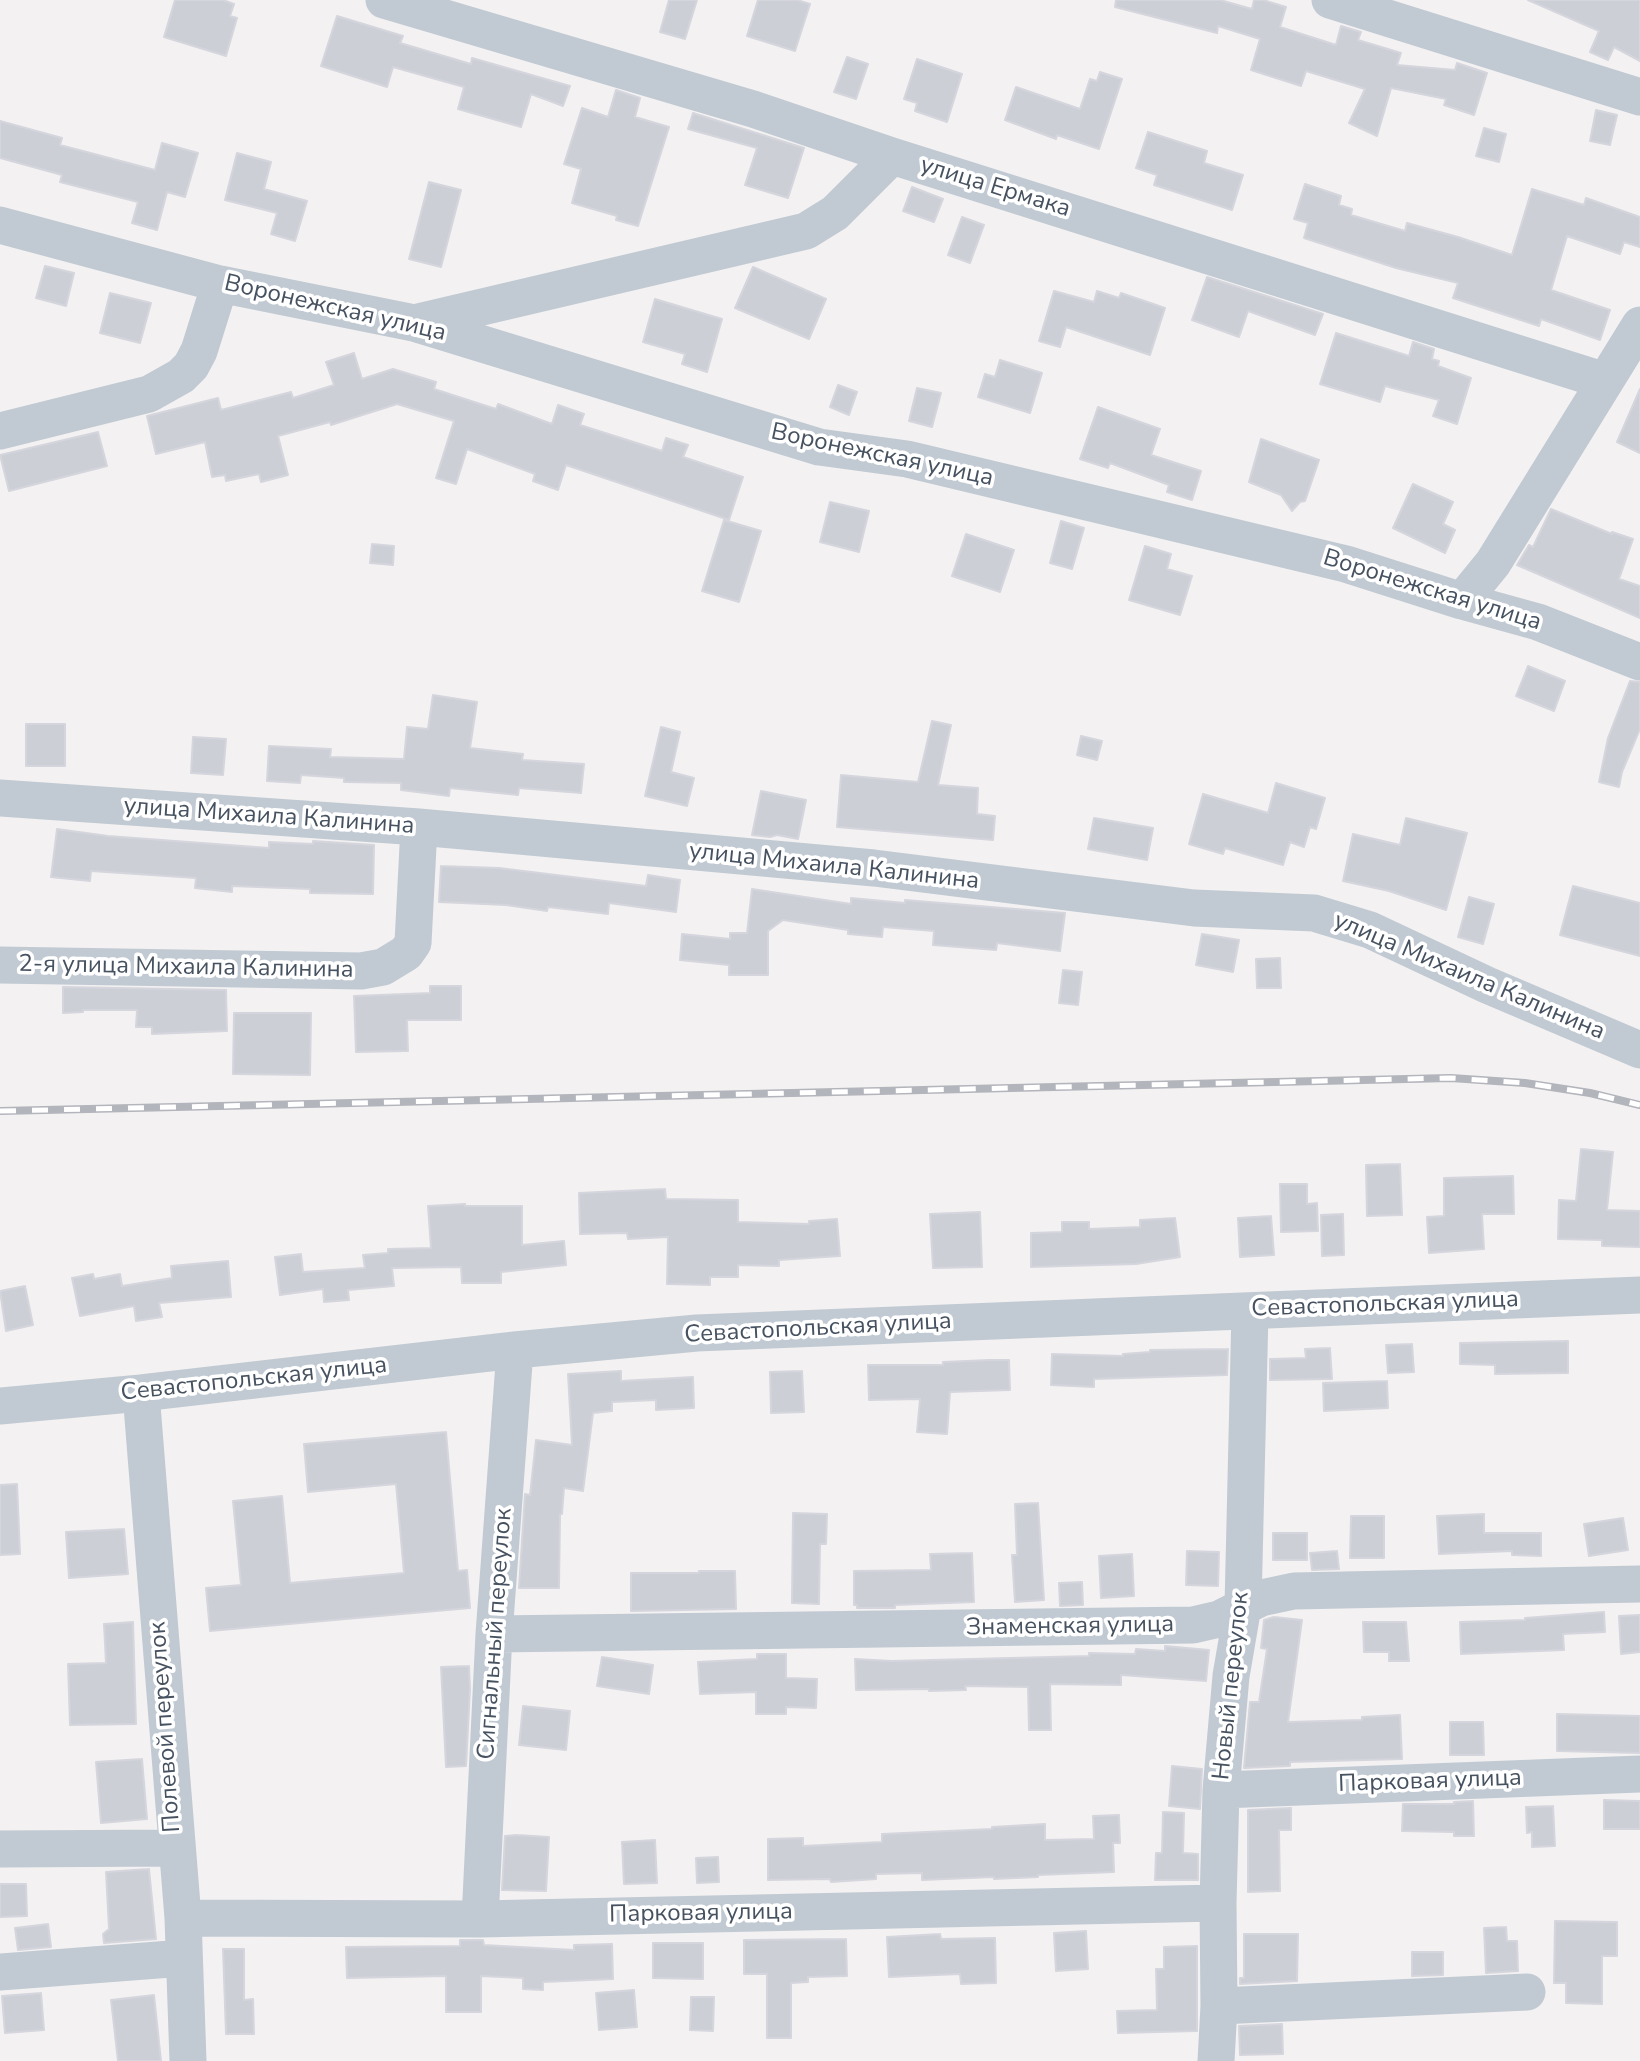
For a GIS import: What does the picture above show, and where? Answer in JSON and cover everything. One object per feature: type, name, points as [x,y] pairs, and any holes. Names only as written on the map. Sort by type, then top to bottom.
[{"type":"street","name":"улица Ермака","points":[[384,0],[753,109],[892,156],[1605,381]]},
{"type":"street","points":[[1330,0],[1640,97]]},
{"type":"street","points":[[414,323],[806,231],[835,212],[892,156]]},
{"type":"street","name":"Воронежская улица","points":[[0,225],[220,284],[414,323],[785,438],[844,452],[920,462],[1332,561],[1538,622],[1640,662]]},
{"type":"street","points":[[0,430],[149,394],[181,376],[191,366],[199,351],[220,284]]},
{"type":"street","points":[[1462,601],[1493,563],[1640,325]]},
{"type":"street","name":"улица Михаила Калинина","points":[[0,798],[419,827],[874,868],[1194,908],[1314,913],[1370,930],[1487,985],[1640,1050]]},
{"type":"street","name":"2-я улица Михаила Калинина","points":[[0,965],[361,971],[383,967],[406,953],[413,943],[419,827]]},
{"type":"street","name":"Севастопольская улица","points":[[0,1406],[697,1333],[1640,1295]]},
{"type":"street","name":"Новый переулок","points":[[1216,2061],[1221,1790],[1231,1676],[1243,1606],[1250,1311]]},
{"type":"street","name":"Сигнальный переулок","points":[[480,1919],[494,1634],[515,1350]]},
{"type":"street","name":"Полевой переулок","points":[[141,1393],[183,1918],[188,2061]]},
{"type":"street","name":"Знаменская улица","points":[[494,1634],[1192,1625],[1219,1619],[1276,1593],[1294,1591],[1640,1584]]},
{"type":"street","name":"Парковая улица","points":[[1221,1790],[1640,1774]]},
{"type":"street","points":[[0,1849],[176,1848]]},
{"type":"street","name":"Парковая улица","points":[[183,1918],[480,1919],[1218,1903]]},
{"type":"street","points":[[0,1972],[184,1958]]},
{"type":"street","points":[[1219,2006],[1527,1992]]},
{"type":"building","points":[[175,0],[223,0],[234,4],[230,16],[237,18],[226,56],[164,37]]},
{"type":"building","points":[[669,0],[697,0],[685,39],[660,32]]},
{"type":"building","points":[[758,0],[797,0],[810,4],[795,51],[747,36]]},
{"type":"building","points":[[1116,0],[1220,0],[1252,9],[1254,0],[1263,0],[1286,7],[1280,27],[1336,45],[1341,26],[1361,32],[1358,40],[1401,53],[1397,65],[1455,70],[1457,63],[1487,73],[1474,115],[1444,105],[1446,99],[1391,88],[1377,136],[1349,123],[1365,89],[1306,71],[1301,86],[1251,70],[1260,39],[1218,26],[1217,33],[1115,7]]},
{"type":"building","points":[[1528,0],[1640,0],[1640,61],[1614,47],[1608,60],[1590,52],[1599,31]]},
{"type":"building","points":[[337,16],[403,36],[400,43],[471,64],[472,58],[570,86],[563,106],[531,94],[521,127],[458,109],[464,87],[393,67],[387,87],[321,66]]},
{"type":"building","points":[[847,57],[868,64],[856,99],[834,92]]},
{"type":"building","points":[[917,59],[962,74],[947,122],[915,111],[917,103],[904,99]]},
{"type":"building","points":[[1100,72],[1122,79],[1099,149],[1057,135],[1056,139],[1005,120],[1016,87],[1080,109],[1090,79],[1097,81]]},
{"type":"building","points":[[616,90],[640,98],[635,117],[669,127],[638,226],[616,220],[617,216],[572,203],[581,169],[564,164],[582,108],[608,117]]},
{"type":"building","points":[[1596,110],[1617,115],[1610,145],[1590,141]]},
{"type":"building","points":[[693,113],[804,148],[788,198],[745,185],[757,148],[688,129]]},
{"type":"building","points":[[0,121],[62,138],[60,145],[155,170],[162,143],[198,153],[185,197],[167,192],[157,230],[132,223],[138,202],[60,182],[62,175],[0,158]]},
{"type":"building","points":[[1484,128],[1506,134],[1499,162],[1476,156]]},
{"type":"building","points":[[1148,132],[1207,151],[1204,163],[1243,175],[1232,210],[1154,185],[1157,175],[1136,168]]},
{"type":"building","points":[[237,153],[271,162],[264,189],[307,201],[295,241],[271,234],[277,213],[225,200]]},
{"type":"building","points":[[429,182],[461,190],[441,267],[409,259]]},
{"type":"building","points":[[1305,184],[1341,196],[1339,205],[1352,209],[1351,215],[1405,231],[1407,223],[1512,255],[1532,189],[1584,205],[1586,198],[1640,217],[1640,247],[1624,242],[1620,254],[1567,236],[1551,290],[1610,310],[1600,340],[1541,319],[1539,326],[1453,298],[1458,283],[1396,268],[1304,238],[1308,223],[1294,219]]},
{"type":"building","points":[[912,187],[943,199],[934,222],[903,211]]},
{"type":"building","points":[[962,217],[984,225],[970,263],[948,255]]},
{"type":"building","points":[[45,266],[74,273],[66,306],[36,298]]},
{"type":"building","points":[[753,267],[826,299],[809,339],[735,308]]},
{"type":"building","points":[[1207,277],[1323,314],[1315,335],[1248,311],[1239,337],[1192,320]]},
{"type":"building","points":[[1054,291],[1094,302],[1097,291],[1119,298],[1121,293],[1165,308],[1150,355],[1066,327],[1060,347],[1039,341]]},
{"type":"building","points":[[110,293],[151,303],[140,343],[100,333]]},
{"type":"building","points":[[655,299],[722,319],[707,372],[682,364],[685,354],[643,342]]},
{"type":"building","points":[[1336,333],[1409,356],[1413,342],[1434,349],[1432,359],[1439,361],[1438,366],[1471,378],[1457,424],[1433,416],[1439,400],[1385,386],[1380,402],[1320,384]]},
{"type":"building","points":[[354,353],[362,379],[393,369],[436,382],[434,389],[496,409],[498,404],[552,424],[558,405],[584,414],[580,425],[662,451],[666,438],[688,445],[683,457],[743,477],[729,520],[566,465],[558,490],[533,481],[535,474],[467,449],[456,484],[436,478],[454,421],[397,404],[331,425],[330,422],[278,436],[288,475],[261,482],[259,474],[226,481],[225,475],[212,477],[205,442],[156,454],[147,416],[218,398],[221,410],[291,392],[293,398],[334,385],[326,362]]},
{"type":"building","points":[[1000,360],[1042,373],[1030,413],[978,397],[985,374],[995,377]]},
{"type":"building","points":[[838,385],[857,392],[849,415],[830,407]]},
{"type":"building","points":[[917,388],[941,393],[932,427],[909,421]]},
{"type":"building","points":[[1640,389],[1640,453],[1617,442]]},
{"type":"building","points":[[1098,407],[1160,429],[1151,455],[1201,471],[1192,500],[1167,492],[1169,485],[1110,463],[1108,468],[1080,459]]},
{"type":"building","points":[[98,432],[107,466],[9,491],[0,455]]},
{"type":"building","points":[[1261,439],[1319,460],[1305,501],[1300,502],[1292,511],[1281,495],[1249,482]]},
{"type":"building","points":[[1413,484],[1453,502],[1443,524],[1455,530],[1445,553],[1393,528]]},
{"type":"building","points":[[830,502],[869,511],[859,552],[820,542]]},
{"type":"building","points":[[1551,509],[1612,534],[1633,539],[1619,579],[1640,586],[1640,618],[1517,565],[1529,545],[1533,547]]},
{"type":"building","points":[[724,520],[761,531],[739,602],[702,591]]},
{"type":"building","points":[[1061,521],[1084,528],[1072,569],[1050,563]]},
{"type":"building","points":[[966,534],[1014,550],[1000,592],[952,576]]},
{"type":"building","points":[[372,544],[394,546],[393,565],[370,563]]},
{"type":"building","points":[[1145,546],[1171,554],[1167,569],[1192,576],[1180,615],[1129,600]]},
{"type":"building","points":[[1528,666],[1565,681],[1554,711],[1516,696]]},
{"type":"building","points":[[1630,681],[1640,682],[1640,729],[1622,772],[1619,787],[1599,782],[1608,738]]},
{"type":"building","points":[[433,695],[477,702],[470,748],[523,754],[522,760],[584,764],[581,793],[519,788],[518,795],[450,788],[449,796],[401,790],[401,783],[344,782],[344,778],[301,775],[300,783],[267,781],[269,746],[331,749],[330,757],[404,759],[407,727],[428,729]]},
{"type":"building","points":[[932,721],[951,725],[938,785],[978,788],[977,814],[995,816],[993,840],[837,827],[841,775],[918,782]]},
{"type":"building","points":[[26,724],[65,724],[65,766],[26,766]]},
{"type":"building","points":[[661,727],[680,732],[671,772],[694,778],[687,806],[645,796]]},
{"type":"building","points":[[1081,736],[1102,741],[1097,760],[1077,755]]},
{"type":"building","points":[[193,737],[226,739],[223,775],[191,773]]},
{"type":"building","points":[[1276,783],[1325,798],[1316,829],[1310,827],[1304,847],[1290,842],[1283,865],[1225,848],[1223,854],[1189,844],[1203,794],[1268,813]]},
{"type":"building","points":[[761,791],[806,800],[798,839],[777,835],[752,835]]},
{"type":"building","points":[[1094,818],[1153,828],[1147,860],[1088,849]]},
{"type":"building","points":[[1406,818],[1467,833],[1446,910],[1389,891],[1343,881],[1353,834],[1400,845]]},
{"type":"building","points":[[57,829],[108,836],[269,848],[269,842],[313,844],[313,841],[374,845],[373,894],[310,893],[310,889],[232,886],[232,892],[195,888],[196,878],[91,871],[90,881],[51,877]]},
{"type":"building","points":[[441,866],[499,868],[646,886],[648,875],[680,880],[676,912],[609,903],[608,914],[548,907],[547,911],[506,905],[439,902]]},
{"type":"building","points":[[1573,886],[1640,903],[1640,956],[1560,935]]},
{"type":"building","points":[[752,889],[851,904],[851,898],[905,903],[905,900],[1065,913],[1060,951],[997,943],[996,950],[933,945],[934,931],[883,927],[882,937],[848,934],[848,930],[783,920],[768,931],[768,975],[729,975],[729,965],[680,960],[682,934],[730,939],[730,933],[747,933]]},
{"type":"building","points":[[1469,897],[1494,904],[1483,944],[1458,937]]},
{"type":"building","points":[[1202,934],[1239,940],[1233,972],[1196,965]]},
{"type":"building","points":[[1280,958],[1281,988],[1257,988],[1256,959]]},
{"type":"building","points":[[1063,970],[1082,972],[1078,1005],[1059,1003]]},
{"type":"building","points":[[430,986],[461,986],[461,1020],[407,1020],[408,1051],[356,1052],[354,996],[430,993]]},
{"type":"building","points":[[63,987],[226,990],[227,1031],[152,1034],[152,1027],[136,1027],[137,1010],[83,1010],[63,1013]]},
{"type":"building","points":[[234,1013],[311,1013],[310,1075],[233,1074]]},
{"type":"building","points":[[1581,1149],[1613,1152],[1607,1210],[1640,1211],[1640,1247],[1602,1246],[1602,1240],[1558,1239],[1559,1200],[1576,1201]]},
{"type":"building","points":[[1400,1164],[1402,1215],[1367,1216],[1366,1165]]},
{"type":"building","points":[[1513,1176],[1514,1214],[1482,1214],[1484,1249],[1429,1253],[1427,1217],[1444,1216],[1444,1178]]},
{"type":"building","points":[[1280,1184],[1307,1184],[1307,1204],[1317,1203],[1318,1231],[1281,1232]]},
{"type":"building","points":[[665,1189],[666,1199],[738,1200],[738,1222],[809,1224],[809,1221],[837,1219],[840,1256],[779,1260],[779,1266],[738,1265],[738,1277],[710,1277],[710,1285],[667,1284],[668,1237],[628,1239],[627,1233],[580,1234],[579,1193]]},
{"type":"building","points":[[428,1206],[522,1206],[522,1245],[564,1241],[566,1265],[501,1272],[501,1283],[462,1283],[461,1267],[392,1268],[394,1286],[348,1290],[349,1300],[324,1302],[323,1289],[280,1295],[275,1257],[301,1254],[303,1272],[365,1268],[363,1255],[388,1253],[388,1249],[431,1248]]},
{"type":"building","points":[[980,1212],[982,1267],[933,1268],[930,1214]]},
{"type":"building","points":[[1343,1214],[1344,1255],[1322,1256],[1321,1215]]},
{"type":"building","points":[[1271,1216],[1274,1255],[1240,1257],[1238,1218]]},
{"type":"building","points":[[1175,1218],[1180,1257],[1136,1264],[1031,1267],[1031,1233],[1062,1232],[1062,1222],[1089,1222],[1089,1229],[1140,1227],[1140,1220]]},
{"type":"building","points":[[228,1261],[231,1297],[159,1303],[162,1317],[136,1321],[134,1306],[80,1316],[72,1278],[93,1274],[94,1279],[120,1274],[122,1286],[172,1278],[171,1266]]},
{"type":"building","points":[[25,1286],[33,1325],[6,1331],[0,1291]]},
{"type":"building","points":[[1568,1341],[1568,1373],[1495,1374],[1495,1365],[1460,1364],[1460,1343]]},
{"type":"building","points":[[1412,1344],[1414,1372],[1388,1373],[1386,1345]]},
{"type":"building","points":[[1330,1348],[1332,1379],[1270,1380],[1270,1359],[1306,1358],[1305,1349]]},
{"type":"building","points":[[1228,1349],[1227,1375],[1094,1379],[1094,1387],[1051,1385],[1052,1354],[1123,1356],[1150,1350]]},
{"type":"building","points":[[1009,1360],[1010,1390],[950,1392],[947,1434],[917,1432],[920,1399],[869,1400],[868,1365],[943,1365],[943,1362]]},
{"type":"building","points":[[621,1371],[621,1381],[693,1377],[694,1408],[656,1410],[656,1400],[612,1402],[612,1411],[593,1413],[583,1491],[564,1488],[560,1514],[559,1588],[519,1588],[525,1494],[530,1495],[536,1440],[572,1445],[568,1374]]},
{"type":"building","points":[[802,1371],[804,1412],[771,1413],[770,1372]]},
{"type":"building","points":[[1387,1381],[1388,1408],[1324,1411],[1323,1383]]},
{"type":"building","points":[[446,1432],[458,1571],[467,1570],[470,1608],[210,1631],[206,1588],[241,1585],[233,1501],[282,1496],[290,1583],[404,1573],[396,1484],[308,1492],[304,1444]]},
{"type":"building","points":[[17,1484],[20,1554],[0,1555],[0,1485]]},
{"type":"building","points":[[1038,1503],[1044,1600],[1015,1602],[1012,1555],[1017,1555],[1015,1504]]},
{"type":"building","points":[[793,1513],[827,1514],[826,1544],[820,1544],[819,1604],[792,1603]]},
{"type":"building","points":[[1484,1514],[1484,1533],[1541,1533],[1541,1556],[1512,1555],[1512,1551],[1439,1554],[1437,1516]]},
{"type":"building","points":[[1351,1516],[1384,1516],[1384,1558],[1350,1558]]},
{"type":"building","points":[[1623,1518],[1628,1550],[1589,1556],[1584,1524]]},
{"type":"building","points":[[124,1529],[128,1574],[69,1578],[66,1532]]},
{"type":"building","points":[[1273,1533],[1307,1533],[1307,1560],[1273,1560]]},
{"type":"building","points":[[1187,1551],[1219,1552],[1218,1586],[1186,1585]]},
{"type":"building","points":[[1337,1551],[1339,1569],[1312,1570],[1310,1553]]},
{"type":"building","points":[[972,1553],[974,1602],[895,1605],[895,1608],[857,1608],[857,1605],[854,1605],[854,1571],[931,1570],[930,1554]]},
{"type":"building","points":[[1132,1554],[1134,1596],[1101,1598],[1099,1556]]},
{"type":"building","points":[[735,1571],[736,1609],[631,1611],[631,1573]]},
{"type":"building","points":[[1082,1582],[1083,1605],[1060,1606],[1059,1583]]},
{"type":"building","points":[[1604,1612],[1605,1632],[1563,1634],[1564,1650],[1461,1654],[1460,1622],[1525,1620]]},
{"type":"building","points":[[1640,1615],[1640,1652],[1621,1654],[1619,1616]]},
{"type":"building","points":[[1274,1617],[1302,1620],[1288,1722],[1362,1720],[1362,1717],[1400,1715],[1402,1759],[1290,1762],[1290,1766],[1244,1768],[1250,1702],[1259,1702],[1267,1649],[1261,1648],[1264,1620]]},
{"type":"building","points":[[133,1622],[136,1724],[70,1725],[68,1664],[106,1663],[104,1624]]},
{"type":"building","points":[[1363,1622],[1406,1622],[1409,1661],[1389,1661],[1389,1652],[1364,1652]]},
{"type":"building","points":[[1165,1646],[1209,1650],[1206,1681],[1121,1675],[1121,1685],[1050,1684],[1051,1730],[1029,1730],[1028,1687],[965,1686],[966,1690],[929,1691],[856,1690],[855,1659],[892,1661],[1089,1656],[1089,1653],[1135,1654],[1136,1649],[1165,1651]]},
{"type":"building","points":[[757,1654],[786,1654],[786,1678],[817,1679],[816,1708],[786,1707],[786,1714],[756,1714],[756,1692],[700,1694],[698,1662],[757,1659]]},
{"type":"building","points":[[602,1657],[653,1665],[649,1694],[597,1686]]},
{"type":"building","points":[[469,1666],[466,1766],[446,1767],[441,1667]]},
{"type":"building","points":[[523,1706],[570,1711],[566,1750],[519,1745]]},
{"type":"building","points":[[1557,1714],[1640,1716],[1640,1753],[1557,1751]]},
{"type":"building","points":[[1450,1722],[1483,1722],[1484,1755],[1450,1755]]},
{"type":"building","points":[[142,1759],[147,1819],[101,1823],[96,1762]]},
{"type":"building","points":[[1172,1766],[1202,1769],[1200,1809],[1169,1806]]},
{"type":"building","points":[[1604,1800],[1640,1801],[1640,1829],[1604,1829]]},
{"type":"building","points":[[1473,1801],[1474,1836],[1454,1836],[1454,1832],[1402,1831],[1403,1804],[1454,1804]]},
{"type":"building","points":[[1553,1806],[1555,1846],[1532,1847],[1532,1832],[1527,1833],[1526,1807]]},
{"type":"building","points":[[1291,1808],[1291,1830],[1279,1830],[1280,1891],[1248,1892],[1248,1810]]},
{"type":"building","points":[[1163,1812],[1184,1813],[1183,1853],[1198,1854],[1198,1880],[1155,1880],[1156,1853],[1162,1853]]},
{"type":"building","points":[[1119,1815],[1120,1843],[1113,1843],[1114,1872],[994,1879],[922,1880],[922,1873],[876,1874],[876,1879],[831,1882],[830,1879],[768,1880],[768,1839],[803,1838],[803,1846],[882,1842],[882,1834],[1045,1824],[1045,1840],[1094,1839],[1093,1816]]},
{"type":"building","points":[[505,1836],[549,1837],[546,1891],[502,1890]]},
{"type":"building","points":[[655,1840],[657,1883],[624,1884],[622,1842]]},
{"type":"building","points":[[718,1857],[719,1882],[697,1883],[696,1858]]},
{"type":"building","points":[[149,1869],[156,1939],[104,1943],[103,1934],[109,1929],[106,1872]]},
{"type":"building","points":[[0,1884],[26,1884],[27,1916],[0,1917]]},
{"type":"building","points":[[1555,1921],[1617,1922],[1617,1956],[1602,1956],[1602,2004],[1566,2003],[1566,1983],[1554,1983]]},
{"type":"building","points":[[48,1924],[51,1947],[18,1950],[15,1928]]},
{"type":"building","points":[[1506,1927],[1507,1941],[1517,1941],[1518,1971],[1486,1973],[1484,1928]]},
{"type":"building","points":[[1086,1931],[1088,1969],[1056,1971],[1054,1933]]},
{"type":"building","points":[[940,1934],[941,1939],[995,1938],[996,1983],[961,1984],[960,1974],[889,1977],[887,1937]]},
{"type":"building","points":[[1244,1934],[1298,1934],[1297,1981],[1240,1984],[1240,1978],[1244,1978]]},
{"type":"building","points":[[846,1939],[847,1976],[808,1977],[808,1982],[791,1983],[791,2038],[767,2038],[767,1974],[744,1974],[744,1940]]},
{"type":"building","points":[[460,1940],[483,1940],[484,1945],[574,1950],[574,1945],[612,1944],[613,1979],[543,1982],[543,1990],[523,1989],[523,1978],[481,1976],[481,2012],[446,2012],[446,1976],[347,1978],[346,1947],[460,1946]]},
{"type":"building","points":[[653,1943],[703,1943],[703,1979],[653,1978]]},
{"type":"building","points":[[1197,1946],[1197,2031],[1118,2033],[1117,2011],[1157,2010],[1156,1969],[1164,1969],[1164,1947]]},
{"type":"building","points":[[223,1949],[244,1949],[244,2000],[253,1999],[254,2034],[226,2034]]},
{"type":"building","points":[[1412,1952],[1443,1952],[1443,1975],[1412,1976]]},
{"type":"building","points":[[634,1990],[637,2027],[599,2030],[596,1993]]},
{"type":"building","points":[[41,1993],[44,2030],[5,2033],[2,1996]]},
{"type":"building","points":[[154,1995],[161,2061],[118,2061],[111,2000]]},
{"type":"building","points":[[691,1997],[714,1997],[713,2031],[690,2030]]},
{"type":"building","points":[[1282,2024],[1283,2054],[1240,2055],[1239,2026]]},
{"type":"railway","points":[[0,1111],[1451,1078],[1525,1083],[1590,1093],[1640,1105]]}]
